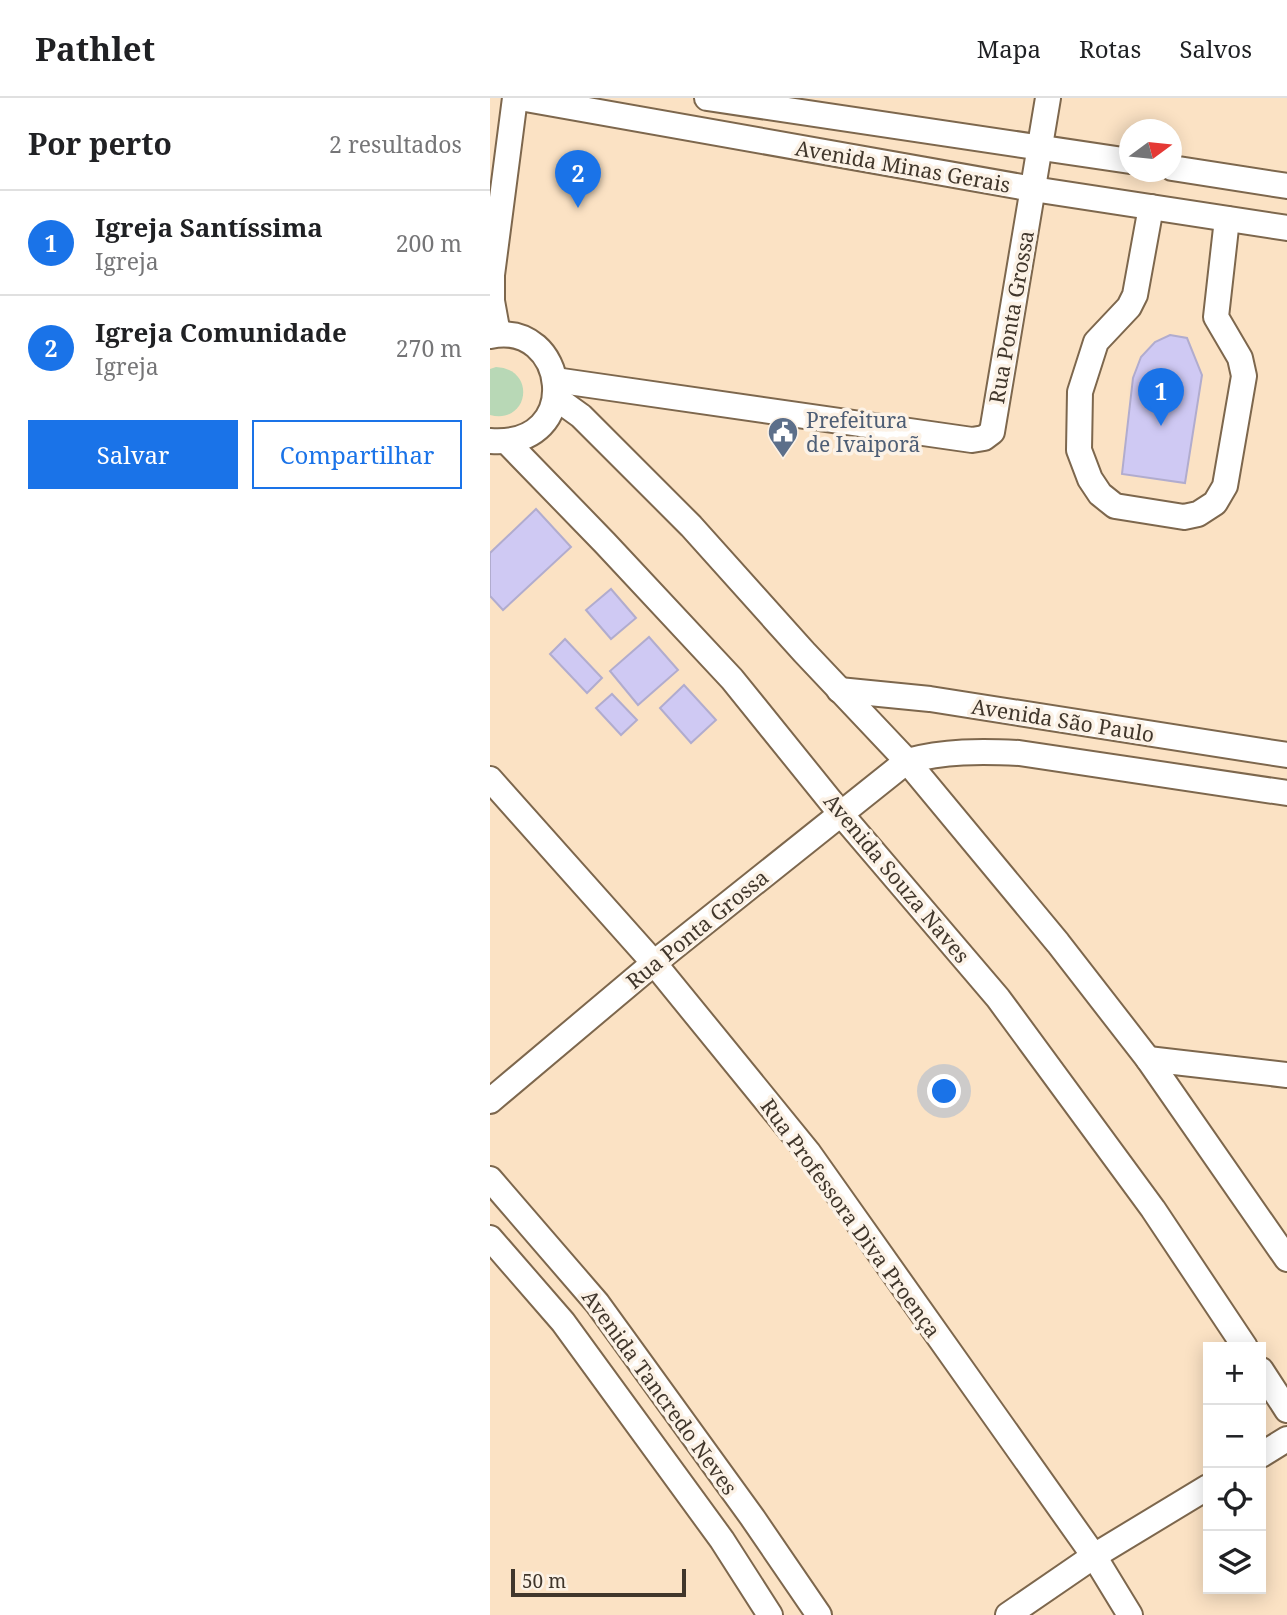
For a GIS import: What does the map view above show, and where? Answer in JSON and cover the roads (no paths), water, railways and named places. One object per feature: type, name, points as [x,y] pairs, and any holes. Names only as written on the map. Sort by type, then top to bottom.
[{"type":"street","name":"Avenida Minas Gerais","points":[[518,98],[1033,189],[1287,228]]},
{"type":"street","points":[[499,442],[524,438],[539,428],[550,414],[555,389],[550,363],[539,349],[513,335],[494,335],[492,275],[518,98]]},
{"type":"street","name":"Avenida Minas Gerais","points":[[707,98],[1119,159]]},
{"type":"street","name":"Rua Ponta Grossa","points":[[555,389],[972,440],[984,438],[992,432],[1048,98]]},
{"type":"street","points":[[1182,170],[1287,186]]},
{"type":"street","points":[[1151,207],[1136,295],[1129,307],[1096,342],[1080,392],[1079,450],[1090,479],[1100,494],[1115,506],[1184,517],[1198,514],[1215,503],[1225,486],[1244,376],[1240,358],[1216,317],[1227,219]]},
{"type":"street","points":[[555,389],[691,526],[907,761],[1058,943],[1148,1059],[1287,1259]]},
{"type":"street","name":"Avenida Souza Naves","points":[[499,442],[605,543],[732,679],[841,814],[998,998],[1153,1209],[1242,1342]]},
{"type":"street","name":"Avenida São Paulo","points":[[839,690],[930,699],[1287,755]]},
{"type":"street","name":"Avenida São Paulo","points":[[907,761],[934,754],[978,751],[1019,754],[1287,793]]},
{"type":"street","name":"Rua Ponta Grossa","points":[[490,1101],[654,963],[907,761]]},
{"type":"street","name":"Rua Professora Diva Proença","points":[[490,779],[654,963],[808,1152],[1094,1556],[1130,1615]]},
{"type":"street","points":[[1148,1059],[1287,1075]]},
{"type":"street","name":"Avenida Tancredo Neves","points":[[490,1179],[597,1303],[752,1517],[819,1615]]},
{"type":"street","name":"Avenida Tancredo Neves","points":[[490,1238],[563,1322],[722,1540],[770,1615]]},
{"type":"street","points":[[1266,1378],[1287,1410]]},
{"type":"street","points":[[1266,1452],[1287,1439]]},
{"type":"street","points":[[1008,1615],[1094,1556],[1203,1490]]},
{"type":"place","name":"Igreja Comunidade","points":[[578,208]]},
{"type":"place","name":"Igreja Santíssima","points":[[1161,426]]},
{"type":"place","name":"Prefeitura de Ivaiporã","points":[[783,459]]}]
